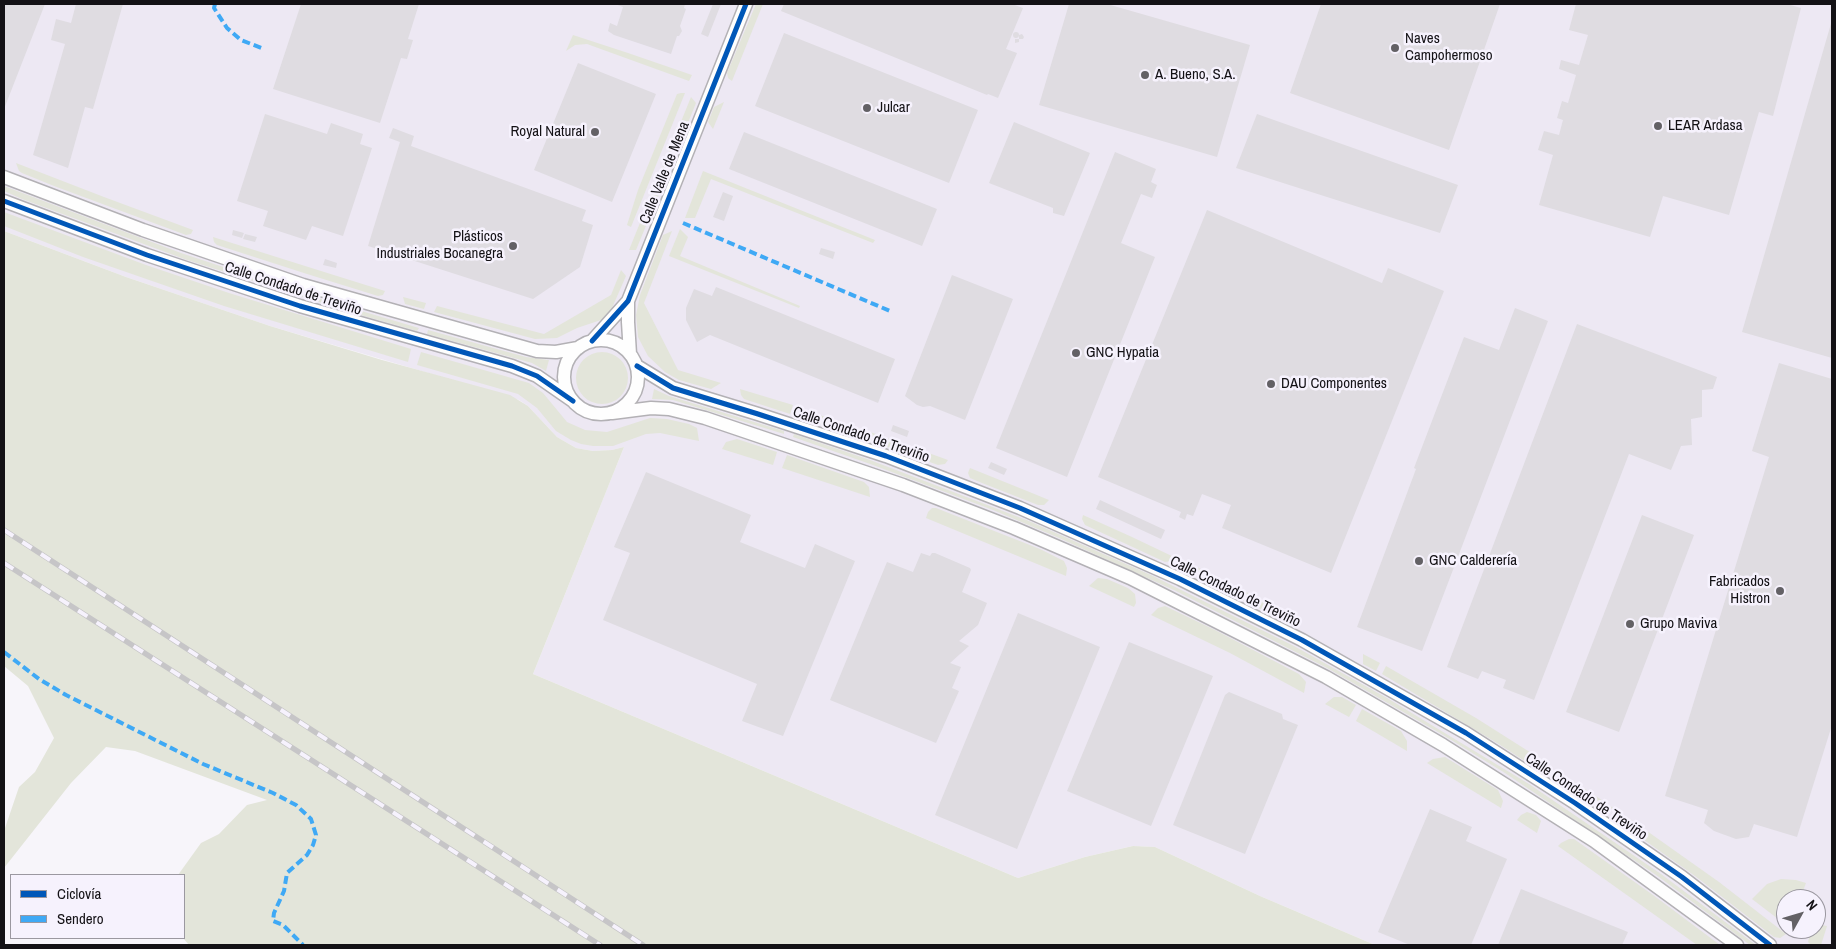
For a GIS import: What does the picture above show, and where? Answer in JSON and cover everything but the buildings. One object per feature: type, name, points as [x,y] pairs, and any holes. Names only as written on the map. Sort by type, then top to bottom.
[{"type":"street","name":"Calle Valle de Mena","points":[[592,341],[628,301],[746,4]]},
{"type":"street","name":"Calle Condado de Treviño","points":[[4,177],[143,230],[303,285],[537,351],[556,352],[578,348]]},
{"type":"street","name":"Calle Condado de Treviño","points":[[4,201],[147,255],[300,306],[512,366],[537,376],[573,401]]},
{"type":"street","name":"Calle Valle de Mena","points":[[628,301],[630,354]]},
{"type":"street","points":[[612,413],[623,408],[631,400],[638,383],[636,366],[630,354],[623,347],[603,340],[592,341],[578,348],[570,357],[565,368],[564,379],[567,390],[573,401],[580,408],[590,413],[602,414],[612,413],[651,408],[668,409],[705,418],[903,485],[1014,528],[1130,578],[1326,677],[1443,745],[1594,841],[1737,945]]},
{"type":"street","name":"Calle Condado de Treviño","points":[[636,366],[673,388],[886,456],[1020,508],[1163,571],[1302,640],[1466,733],[1585,810],[1682,877],[1770,945]]},
{"type":"shaded area","points":[[4,4],[1832,4],[1832,945],[1375,945],[1260,896],[1155,847],[1133,846],[1085,857],[1018,878],[533,674],[624,447],[593,451],[576,448],[557,437],[528,406],[519,400],[270,326],[126,277],[4,231]]},
{"type":"shaded area","points":[[756,4],[763,4],[732,81],[728,78],[727,73]]},
{"type":"shaded area","points":[[573,35],[692,75],[689,81],[587,44],[575,45],[566,51]]},
{"type":"shaded area","points":[[685,93],[631,227],[627,225],[638,190],[677,94]]},
{"type":"shaded area","points":[[691,97],[696,103],[669,170],[636,250],[629,250]]},
{"type":"shaded area","points":[[724,102],[713,129],[708,122],[714,107]]},
{"type":"shaded area","points":[[16,163],[193,230],[191,234],[186,235],[54,186],[22,173],[19,171]]},
{"type":"shaded area","points":[[703,171],[875,240],[873,243],[711,179],[695,218],[685,218]]},
{"type":"shaded area","points":[[4,186],[181,253],[314,297],[419,328],[417,331],[357,314],[187,260],[22,199],[4,191]]},
{"type":"shaded area","points":[[4,212],[146,265],[229,293],[411,349],[408,362],[224,306],[83,257],[4,226]]},
{"type":"shaded area","points":[[680,229],[688,237],[680,256],[800,306],[799,308],[669,256]]},
{"type":"shaded area","points":[[4,231],[126,277],[270,326],[382,360],[510,395],[528,406],[557,437],[576,448],[593,451],[624,447],[533,674],[1018,878],[1085,857],[1133,846],[1155,847],[1260,896],[1375,945],[189,945],[184,939],[185,874],[179,874],[201,843],[219,834],[247,805],[267,800],[135,751],[106,747],[71,783],[4,868],[4,831],[19,787],[35,772],[54,738],[28,686],[4,666]]},
{"type":"shaded area","points":[[672,231],[644,303],[678,370],[721,383],[711,389],[679,380],[665,372],[648,356],[638,337],[636,315],[640,295],[663,235]]},
{"type":"shaded area","points":[[213,237],[385,291],[383,295],[378,296],[307,274],[217,245]]},
{"type":"shaded area","points":[[621,270],[626,276],[608,313],[601,320],[577,328],[557,338],[535,339],[434,312],[437,306],[544,334],[611,295]]},
{"type":"shaded area","points":[[403,297],[426,303],[424,309],[405,304]]},
{"type":"shaded area","points":[[428,330],[526,357],[549,360],[546,371],[532,363],[427,334]]},
{"type":"shaded area","points":[[421,352],[529,383],[543,393],[567,422],[585,430],[607,432],[650,418],[667,419],[689,424],[697,428],[699,441],[660,433],[646,434],[613,446],[581,444],[556,431],[537,408],[518,394],[417,365]]},
{"type":"shaded area","points":[[602,352],[616,356],[624,364],[628,378],[624,392],[616,400],[602,404],[588,400],[580,392],[576,378],[580,364],[588,356]]},
{"type":"shaded area","points":[[654,389],[669,396],[784,431],[784,434],[673,400],[652,399]]},
{"type":"shaded area","points":[[740,389],[793,405],[790,414],[744,399]]},
{"type":"shaded area","points":[[802,409],[948,460],[945,464],[938,465],[800,416]]},
{"type":"shaded area","points":[[794,434],[870,460],[1029,521],[1151,575],[1294,646],[1387,698],[1529,784],[1661,874],[1756,945],[1750,945],[1659,877],[1505,773],[1327,668],[1176,591],[1059,538],[993,510],[793,437]]},
{"type":"shaded area","points":[[737,439],[777,452],[773,465],[722,449],[726,442]]},
{"type":"shaded area","points":[[787,455],[864,482],[869,487],[870,497],[782,468]]},
{"type":"shaded area","points":[[970,468],[1049,500],[1044,505],[1038,505],[982,483],[970,478],[968,473]]},
{"type":"shaded area","points":[[932,508],[1040,549],[1064,561],[1067,568],[1066,576],[926,518]]},
{"type":"shaded area","points":[[1083,515],[1176,558],[1165,562],[1085,525],[1082,519]]},
{"type":"shaded area","points":[[1197,567],[1299,620],[1291,624],[1198,578]]},
{"type":"shaded area","points":[[1098,578],[1107,579],[1128,588],[1135,594],[1136,603],[1134,607],[1089,586]]},
{"type":"shaded area","points":[[1165,606],[1299,674],[1306,682],[1304,693],[1230,653],[1151,615],[1158,608]]},
{"type":"shaded area","points":[[1363,654],[1380,663],[1376,671],[1363,664]]},
{"type":"shaded area","points":[[1386,666],[1476,718],[1547,763],[1540,771],[1382,674]]},
{"type":"shaded area","points":[[1334,697],[1342,697],[1356,705],[1349,717],[1325,704]]},
{"type":"shaded area","points":[[1362,709],[1401,731],[1407,741],[1407,751],[1356,721]]},
{"type":"shaded area","points":[[1445,757],[1498,790],[1503,801],[1501,808],[1427,763],[1433,759]]},
{"type":"shaded area","points":[[1562,774],[1613,808],[1606,813],[1603,812],[1564,786],[1561,780]]},
{"type":"shaded area","points":[[1527,812],[1536,815],[1541,821],[1537,833],[1517,820]]},
{"type":"shaded area","points":[[1630,819],[1719,882],[1776,926],[1776,937],[1630,830],[1628,824]]},
{"type":"shaded area","points":[[1569,839],[1574,839],[1720,945],[1697,945],[1558,846]]},
{"type":"shaded area","points":[[1781,879],[1806,883],[1804,889],[1776,889],[1776,917],[1752,899],[1767,884]]},
{"type":"shaded area","points":[[1809,939],[1823,939],[1821,945],[1811,945],[1808,942]]},
{"type":"railway","points":[[4,530],[643,945]]},
{"type":"railway","points":[[4,563],[600,945]]},
{"type":"marked path","points":[[215,4],[214,8],[227,28],[241,40],[264,49]]},
{"type":"marked path","points":[[683,223],[890,311]]},
{"type":"marked path","points":[[4,652],[39,679],[66,695],[203,764],[273,793],[296,805],[311,819],[316,835],[313,845],[307,855],[287,873],[284,891],[274,913],[273,921],[283,925],[303,945]]},
{"type":"cycle path","points":[[592,341],[628,301],[746,4]]},
{"type":"cycle path","points":[[4,201],[147,255],[300,306],[512,366],[537,376],[573,401]]},
{"type":"cycle path","points":[[637,366],[673,388],[886,456],[1020,508],[1180,579],[1302,640],[1466,733],[1575,803],[1682,877],[1770,945]]},
{"type":"place","name":"Naves Campohermoso","points":[[1395,48]]},
{"type":"place","name":"A. Bueno, S.A.","points":[[1145,75]]},
{"type":"place","name":"Julcar","points":[[867,108]]},
{"type":"place","name":"LEAR Ardasa","points":[[1658,126]]},
{"type":"place","name":"Royal Natural","points":[[595,132]]},
{"type":"place","name":"Plásticos Industriales Bocanegra","points":[[513,246]]},
{"type":"place","name":"GNC Hypatia","points":[[1076,353]]},
{"type":"place","name":"DAU Componentes","points":[[1271,384]]},
{"type":"place","name":"GNC Calderería","points":[[1419,561]]},
{"type":"place","name":"Fabricados Histron","points":[[1780,591]]},
{"type":"place","name":"Grupo Maviva","points":[[1630,624]]}]
